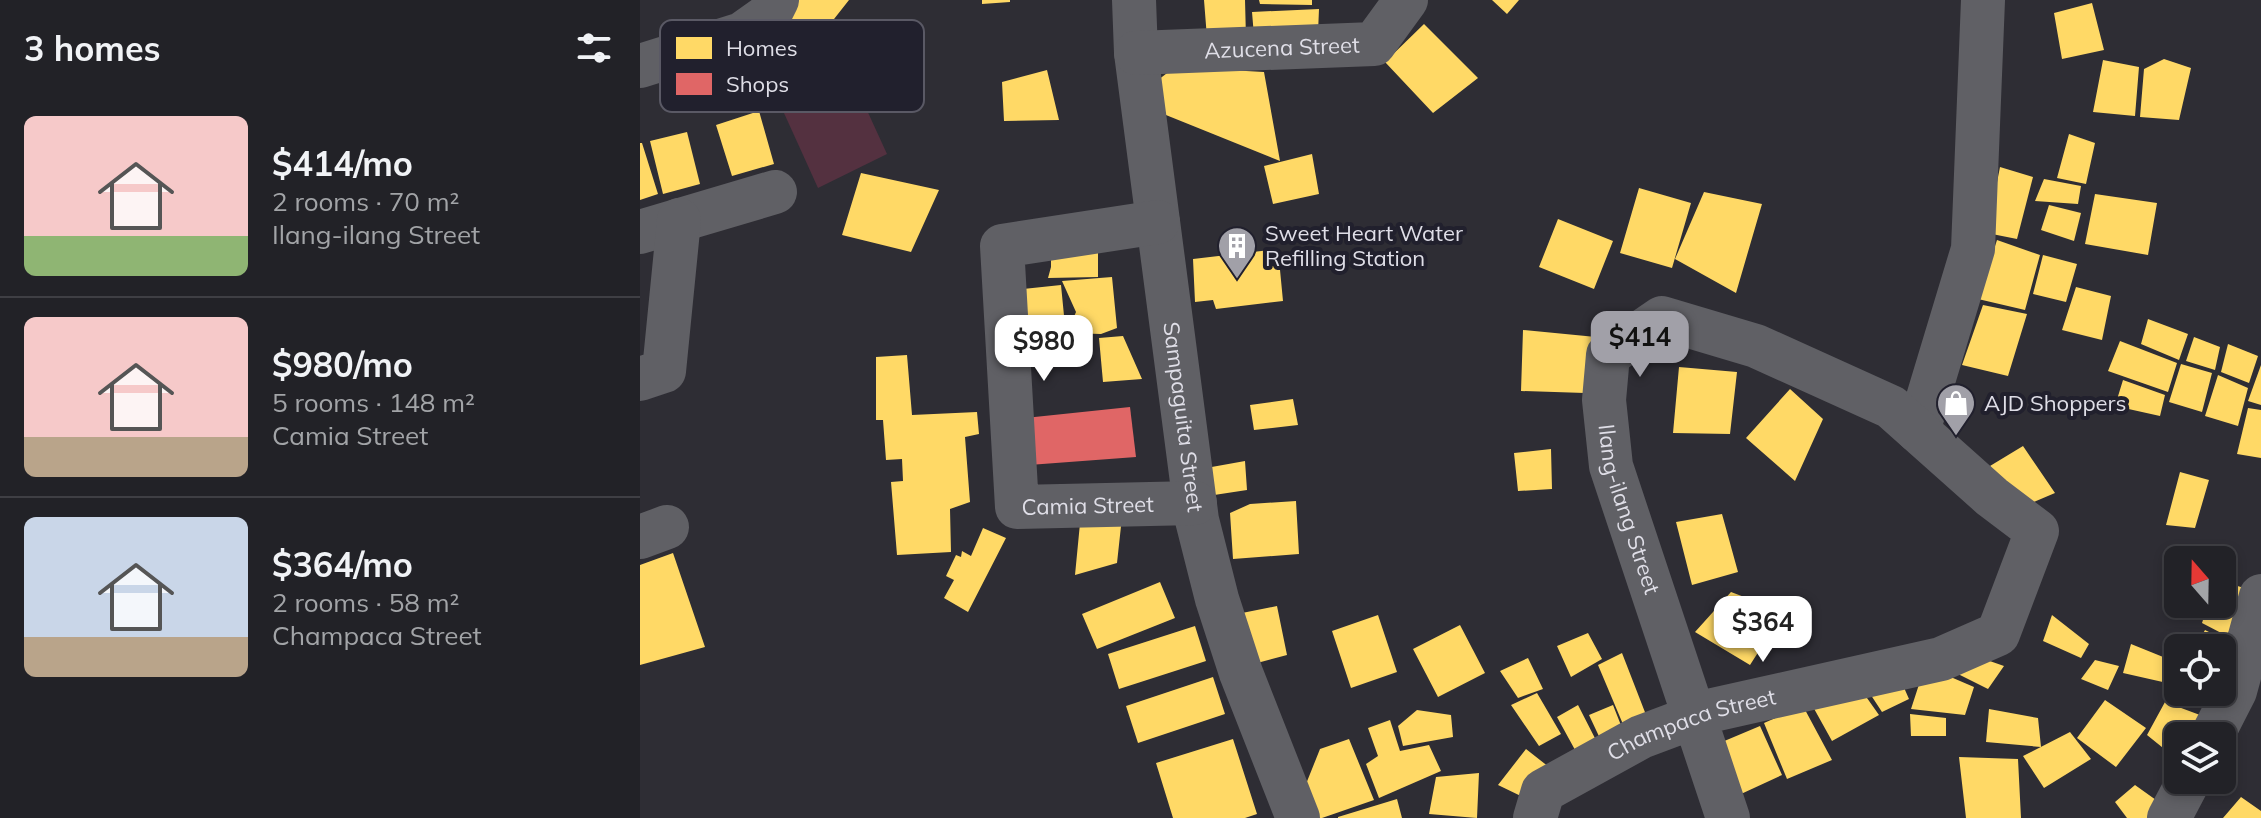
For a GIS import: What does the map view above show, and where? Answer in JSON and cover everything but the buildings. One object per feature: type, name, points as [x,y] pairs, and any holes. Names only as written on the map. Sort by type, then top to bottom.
[{"type":"street","points":[[762,20],[770,14],[777,0]]},
{"type":"street","name":"Sampaguita Street","points":[[1134,0],[1136,53],[1197,520],[1217,599],[1298,818]]},
{"type":"street","name":"Azucena Street","points":[[1136,53],[1374,44],[1406,0]]},
{"type":"street","points":[[1918,431],[1973,249],[1983,0]]},
{"type":"street","points":[[640,66],[660,60]]},
{"type":"street","points":[[640,379],[664,371],[660,226],[775,192]]},
{"type":"street","name":"Camia Street","points":[[1158,222],[1002,246],[1017,507],[1195,503]]},
{"type":"street","name":"Ilang-ilang Street","points":[[1728,818],[1611,466],[1604,400],[1608,355],[1662,318],[1770,352],[1891,407],[1992,497],[2037,531]]},
{"type":"street","name":"Champaca Street","points":[[1535,818],[1543,791],[1641,737],[1713,710],[1941,659],[1998,634],[2037,531]]},
{"type":"street","points":[[2219,722],[2235,691],[2261,596]]},
{"type":"street","points":[[2169,818],[2182,794]]},
{"type":"shaded area","points":[[784,112],[868,112],[887,154],[818,188]]},
{"type":"place","name":"Sweet Heart Water Refilling Station","points":[[1237,280]]},
{"type":"place","name":"AJD Shoppers","points":[[1956,437]]}]
